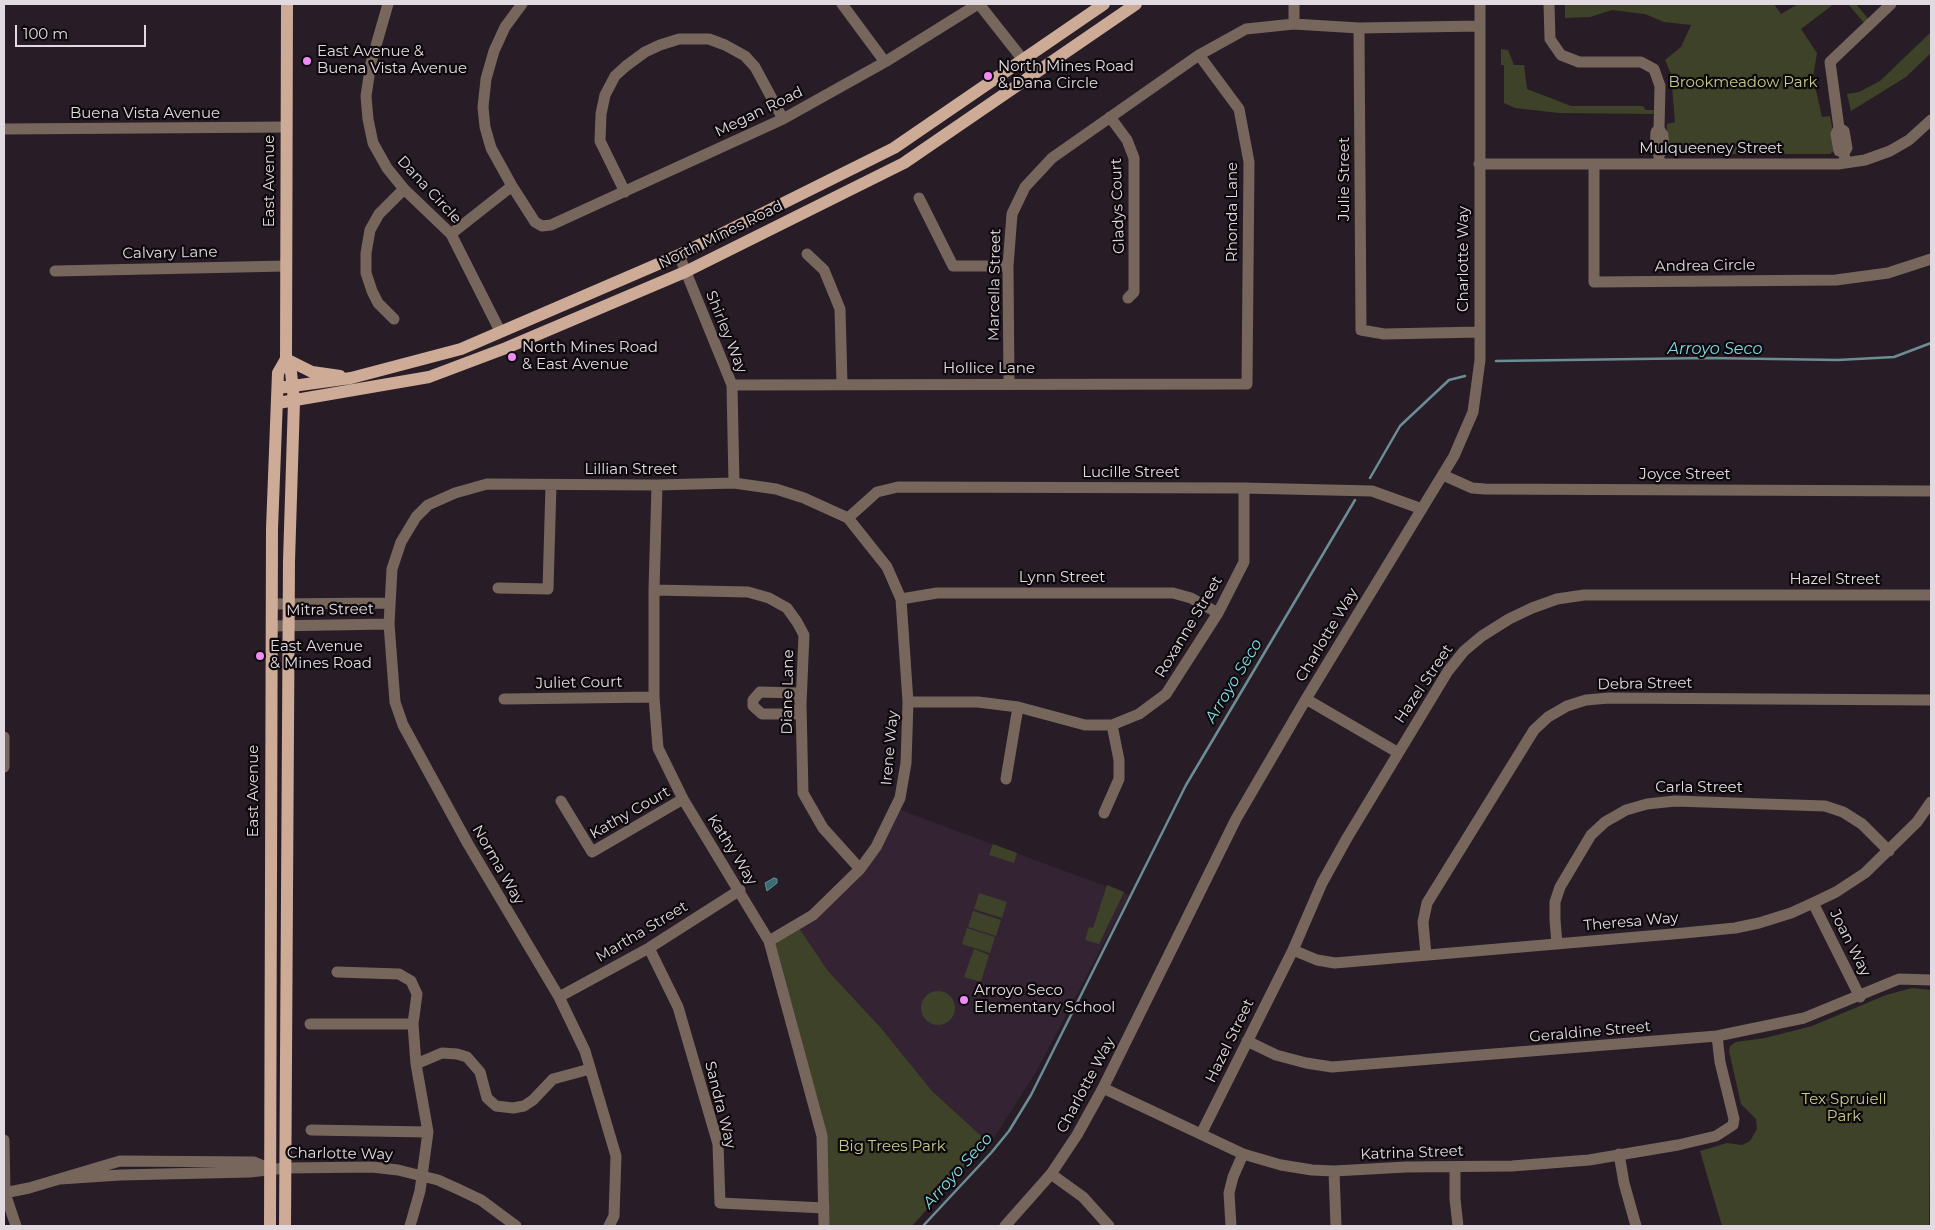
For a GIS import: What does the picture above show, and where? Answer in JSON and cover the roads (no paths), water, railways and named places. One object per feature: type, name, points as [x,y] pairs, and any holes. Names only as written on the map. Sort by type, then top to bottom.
[{"type":"main road","name":"East Avenue","points":[[285,1226],[288,604],[294,401],[286,359],[287,4]]},
{"type":"main road","name":"North Mines Road","points":[[278,388],[293,388],[351,378],[453,351],[679,255],[894,148],[1024,61],[1104,4]]},
{"type":"main road","name":"North Mines Road","points":[[278,403],[424,378],[506,348],[685,272],[904,163],[1136,4]]},
{"type":"main road","points":[[424,378],[435,368],[492,346],[500,332]]},
{"type":"main road","name":"East Avenue","points":[[270,1226],[272,529],[278,372],[286,359]]},
{"type":"main road","points":[[286,359],[312,372],[351,378]]},
{"type":"street","name":"Dana Circle","points":[[388,4],[371,63],[366,96],[373,143],[387,168],[404,189],[451,234],[500,332]]},
{"type":"street","points":[[451,234],[512,186],[491,148],[485,127],[483,107],[486,80],[494,51],[505,27],[522,4]]},
{"type":"street","points":[[842,4],[885,62]]},
{"type":"street","points":[[979,4],[1035,75]]},
{"type":"street","name":"Megan Road","points":[[512,186],[535,222],[542,226],[551,225],[784,119],[885,62],[979,4]]},
{"type":"street","points":[[1294,4],[1294,24]]},
{"type":"street","name":"Charlotte Way","points":[[1005,1226],[1051,1174],[1077,1135],[1103,1088],[1236,819],[1306,699],[1443,475],[1454,456],[1473,412],[1480,360],[1480,4]]},
{"type":"street","points":[[1549,4],[1550,39],[1561,54],[1579,62],[1641,62],[1654,69],[1660,86],[1660,129],[1663,135],[1664,150],[1659,159]]},
{"type":"street","points":[[1845,158],[1847,148],[1844,131],[1839,128],[1830,62],[1892,4]]},
{"type":"street","name":"Marcella Street","points":[[1009,384],[1008,266],[1012,214],[1025,187],[1052,158],[1199,54],[1246,29],[1294,24],[1359,28],[1480,26]]},
{"type":"street","name":"Julie Street","points":[[1359,28],[1361,330],[1384,334],[1480,332]]},
{"type":"street","points":[[625,192],[600,141],[599,127],[605,95],[616,76],[626,66],[645,52],[660,45],[679,39],[709,39],[745,56],[755,67],[784,119]]},
{"type":"street","name":"Rhonda Lane","points":[[1199,54],[1239,109],[1249,162],[1247,384]]},
{"type":"street","name":"Gladys Court","points":[[1110,116],[1127,140],[1134,158],[1134,292],[1128,298]]},
{"type":"street","name":"Mulqueeney Street","points":[[1479,164],[1594,164],[1659,159],[1845,158],[1865,160],[1890,151],[1909,140],[1931,120]]},
{"type":"street","name":"Buena Vista Avenue","points":[[4,130],[287,128]]},
{"type":"street","name":"Andrea Circle","points":[[1594,164],[1594,282],[1836,280],[1888,273],[1931,259]]},
{"type":"street","points":[[394,318],[378,303],[372,292],[366,273],[366,252],[370,230],[379,214],[404,189]]},
{"type":"street","points":[[919,198],[953,266],[1008,266]]},
{"type":"street","points":[[807,254],[824,270],[840,309],[842,384]]},
{"type":"street","name":"Shirley Way","points":[[679,255],[732,385],[734,483]]},
{"type":"street","name":"Calvary Lane","points":[[55,271],[286,266]]},
{"type":"street","name":"Hollice Lane","points":[[732,385],[1247,384]]},
{"type":"street","name":"Joyce Street","points":[[1443,475],[1472,488],[1485,490],[1931,491]]},
{"type":"street","name":"Lillian Street","points":[[416,516],[428,505],[455,493],[487,484],[657,485],[734,483],[776,488],[804,498],[848,518]]},
{"type":"street","points":[[498,588],[548,589],[550,485]]},
{"type":"street","name":"Kathy Way","points":[[657,485],[654,590],[654,697],[658,748],[683,799],[740,890],[769,941],[822,1136],[824,1226]]},
{"type":"street","name":"Lucille Street","points":[[848,518],[878,492],[898,487],[1244,488],[1372,491],[1422,509]]},
{"type":"street","name":"Roxanne Street","points":[[908,702],[978,702],[1018,708],[1085,725],[1112,725],[1139,714],[1166,694],[1218,613],[1244,562],[1244,488]]},
{"type":"street","name":"Norma Way","points":[[416,516],[401,542],[392,569],[389,624],[394,702],[403,725],[468,844],[559,997],[585,1051],[616,1156],[614,1216],[609,1226]]},
{"type":"street","name":"Irene Way","points":[[769,941],[813,915],[860,869],[876,848],[900,798],[906,762],[908,702],[901,599],[887,567],[848,518]]},
{"type":"street","name":"Diane Lane","points":[[654,590],[748,592],[770,598],[786,608],[804,635],[801,704],[803,793],[824,828],[860,869]]},
{"type":"street","name":"Lynn Street","points":[[901,599],[937,593],[1173,593],[1191,598],[1218,613]]},
{"type":"street","name":"Hazel Street","points":[[1201,1134],[1293,950],[1322,883],[1397,752],[1448,671],[1464,651],[1482,636],[1509,619],[1558,599],[1584,595],[1931,595]]},
{"type":"street","name":"Mitra Street","points":[[272,604],[389,603]]},
{"type":"street","name":"Mitra Street","points":[[272,626],[389,624]]},
{"type":"street","name":"Juliet Court","points":[[504,699],[654,697]]},
{"type":"street","name":"Debra Street","points":[[1426,955],[1423,922],[1427,902],[1534,730],[1548,717],[1567,706],[1586,700],[1608,698],[1931,700]]},
{"type":"street","points":[[1306,699],[1397,752]]},
{"type":"street","points":[[1006,779],[1018,708]]},
{"type":"street","points":[[1104,813],[1119,779],[1119,760],[1112,725]]},
{"type":"street","points":[[4,737],[4,767]]},
{"type":"street","name":"Kathy Court","points":[[561,801],[592,852],[683,799]]},
{"type":"street","name":"Carla Street","points":[[1557,944],[1554,920],[1555,902],[1560,887],[1591,835],[1605,822],[1626,810],[1647,804],[1675,801],[1826,806],[1843,812],[1862,824],[1889,851]]},
{"type":"street","name":"Theresa Way","points":[[1293,950],[1317,960],[1335,963],[1735,928],[1791,913],[1836,892],[1865,873],[1889,851],[1917,822],[1931,802]]},
{"type":"street","name":"Martha Street","points":[[559,997],[649,948],[740,890]]},
{"type":"street","name":"Joan Way","points":[[1814,903],[1860,997]]},
{"type":"street","name":"Sandra Way","points":[[649,948],[678,1007],[718,1144],[720,1203],[824,1208]]},
{"type":"street","points":[[337,972],[400,974],[411,981],[417,994],[413,1024],[416,1064],[428,1132],[420,1191],[410,1226]]},
{"type":"street","name":"Geraldine Street","points":[[1247,1041],[1276,1055],[1306,1063],[1332,1066],[1717,1036],[1804,1018],[1860,997],[1900,979],[1931,980]]},
{"type":"street","points":[[310,1024],[413,1024]]},
{"type":"street","name":"Katrina Street","points":[[1103,1088],[1242,1154],[1281,1165],[1334,1171],[1512,1166],[1589,1160],[1716,1136],[1733,1126],[1734,1119],[1720,1062],[1717,1036]]},
{"type":"street","points":[[416,1064],[442,1053],[467,1057],[480,1072],[487,1098],[496,1106],[514,1108],[524,1106],[533,1100],[554,1079],[590,1069]]},
{"type":"street","points":[[311,1130],[428,1132]]},
{"type":"street","points":[[4,1140],[4,1193],[16,1226]]},
{"type":"street","points":[[1231,1226],[1229,1193],[1242,1154]]},
{"type":"street","points":[[1619,1154],[1624,1184],[1636,1226]]},
{"type":"street","name":"Charlotte Way","points":[[4,1193],[120,1161],[254,1162],[270,1168],[372,1167],[422,1175],[465,1192],[500,1213],[516,1226]]},
{"type":"street","points":[[1456,1167],[1455,1200],[1458,1226]]},
{"type":"street","points":[[1334,1171],[1336,1226]]},
{"type":"street","points":[[1051,1174],[1082,1197],[1109,1226]]},
{"type":"water","points":[[774,878],[777,879],[777,883],[767,891],[765,883]]},
{"type":"waterway","name":"Arroyo Seco","points":[[1496,361],[1708,358],[1838,360],[1894,357],[1931,343]]},
{"type":"waterway","name":"Arroyo Seco","points":[[1370,478],[1400,426],[1449,380],[1465,376]]},
{"type":"waterway","name":"Arroyo Seco","points":[[923,1226],[991,1153],[1009,1131],[1031,1095],[1186,785],[1355,500]]},
{"type":"place","name":"East Avenue & Buena Vista Avenue","points":[[307,61]]},
{"type":"place","name":"North Mines Road & Dana Circle","points":[[988,76]]},
{"type":"place","name":"North Mines Road & East Avenue","points":[[512,357]]},
{"type":"place","name":"East Avenue & Mines Road","points":[[260,656]]},
{"type":"place","name":"Arroyo Seco Elementary School","points":[[964,1000]]},
{"type":"park label","name":"Brookmeadow Park","points":[[1743,83]]},
{"type":"park label","name":"Tex Spruiell Park","points":[[1844,1108]]},
{"type":"park label","name":"Big Trees Park","points":[[892,1147]]}]
